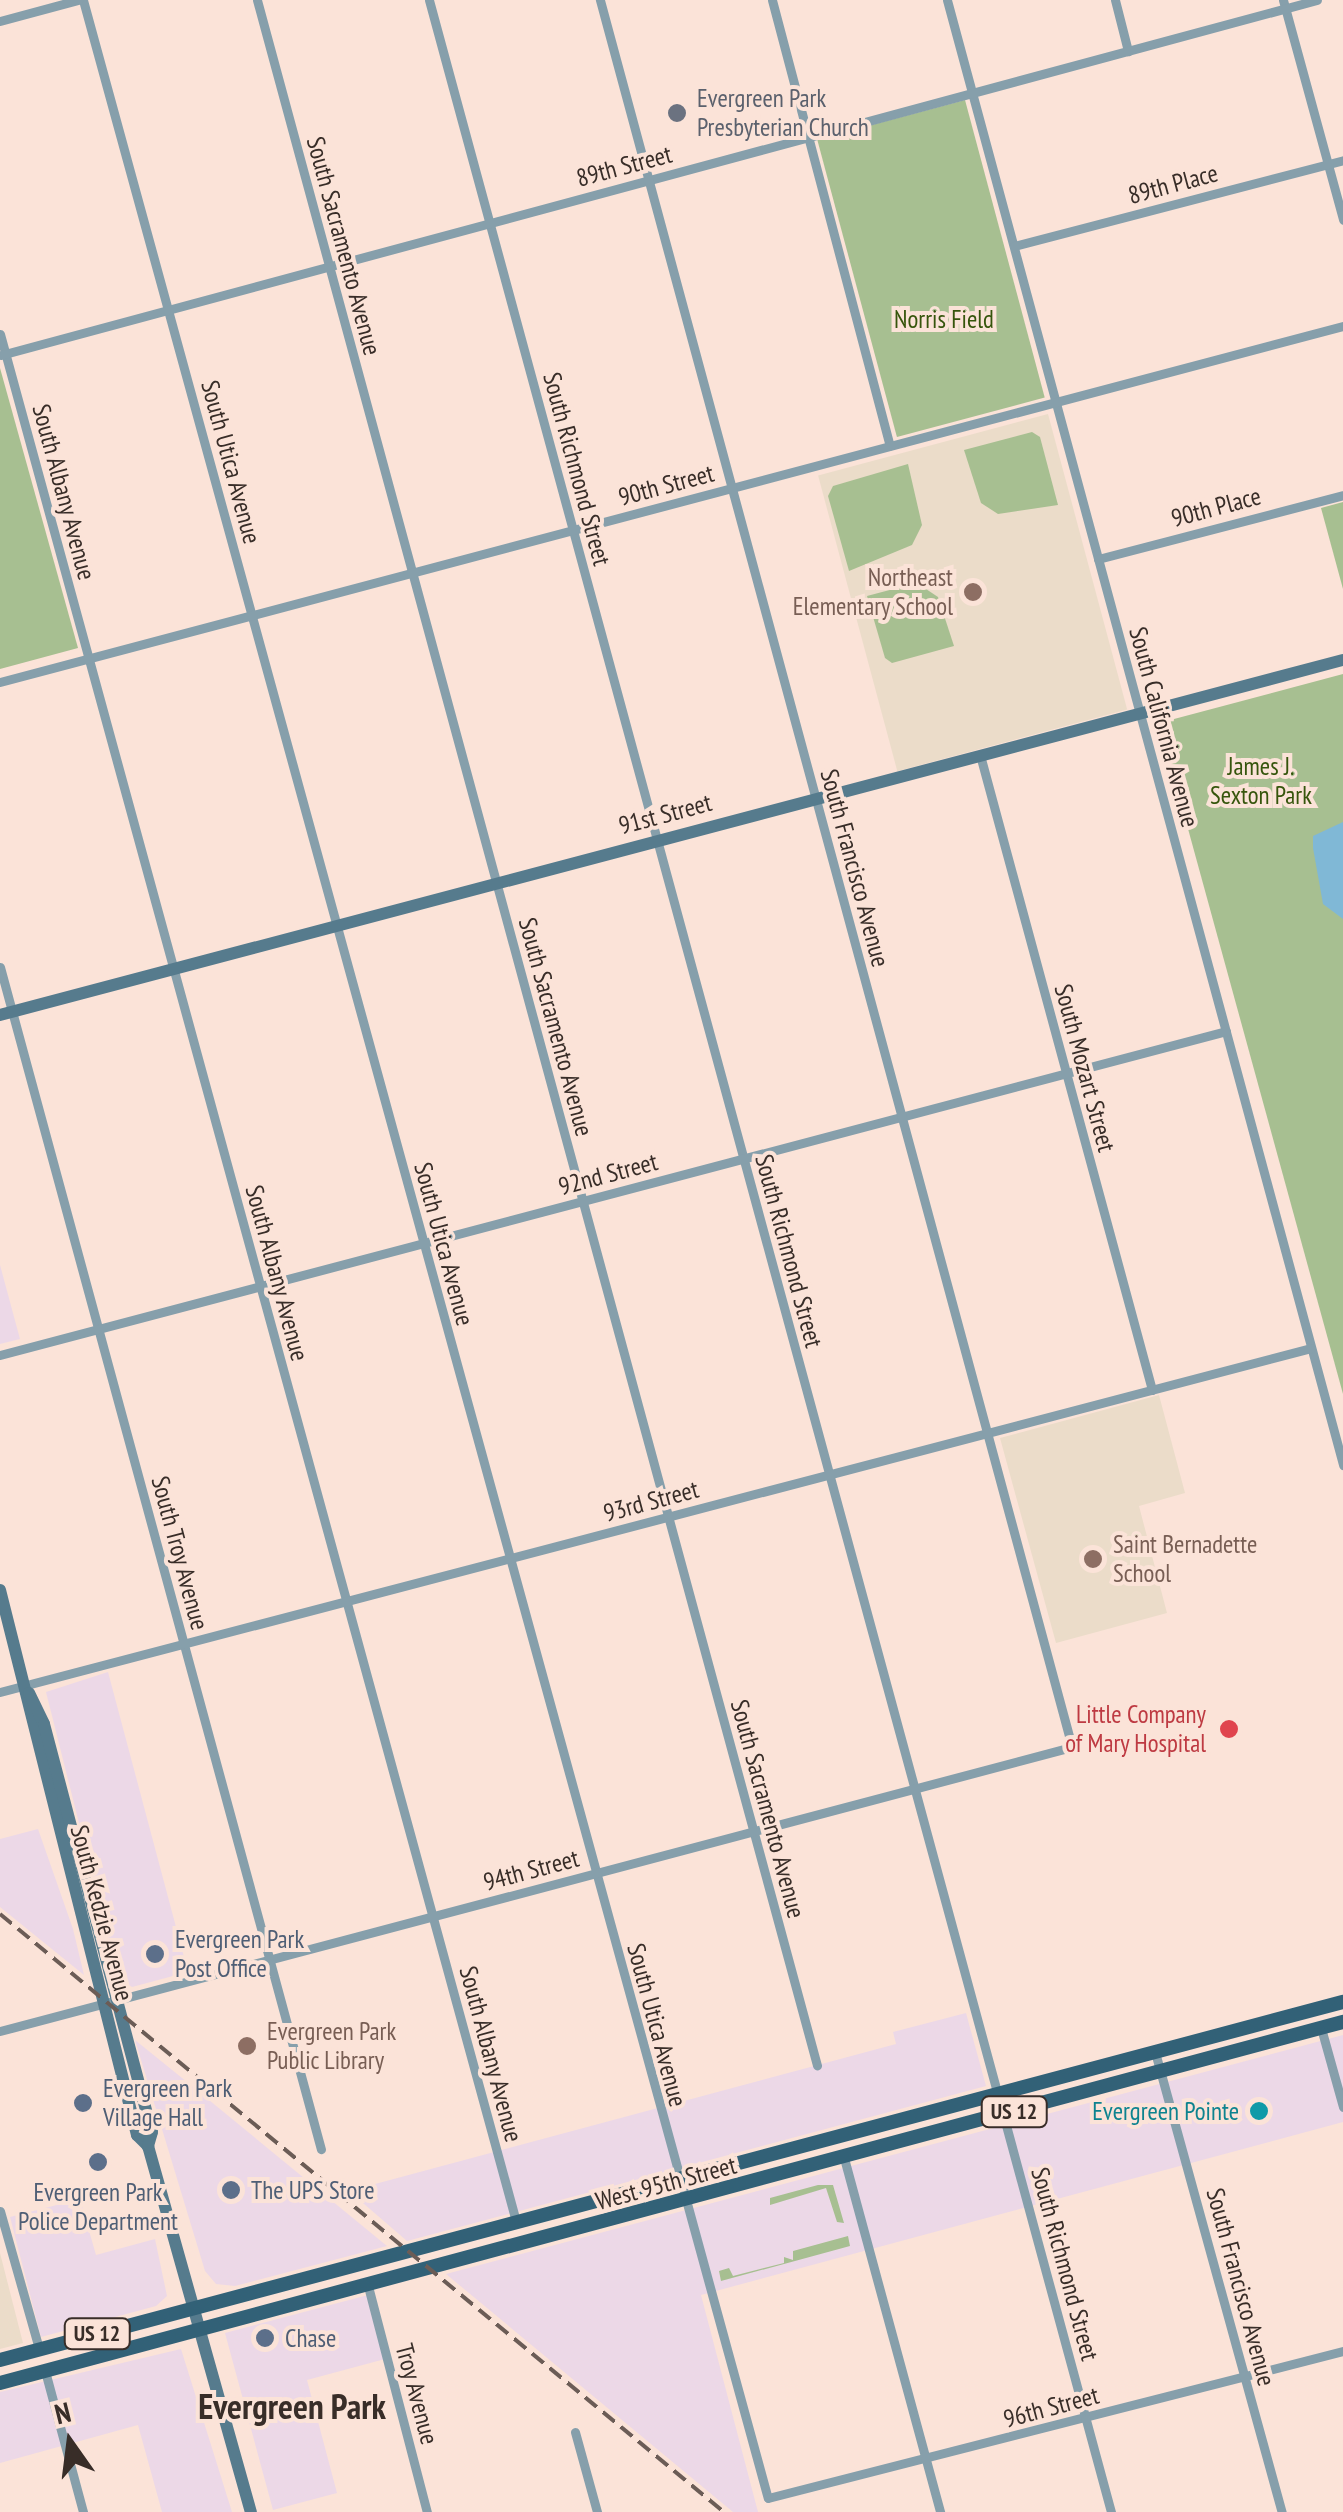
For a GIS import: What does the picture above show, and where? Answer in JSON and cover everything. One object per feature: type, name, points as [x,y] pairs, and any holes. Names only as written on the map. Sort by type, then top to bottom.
[{"type":"main road","name":"West 95th Street","points":[[0,2360],[1343,2002]]},
{"type":"main road","name":"West 95th Street","points":[[0,2383],[1343,2022]]},
{"type":"street","points":[[0,21],[81,0]]},
{"type":"street","name":"South Utica Avenue","points":[[81,0],[768,2498]]},
{"type":"street","name":"South Sacramento Avenue","points":[[256,0],[817,2065]]},
{"type":"street","name":"South Richmond Street","points":[[429,0],[1111,2512]]},
{"type":"street","name":"South Francisco Avenue","points":[[600,0],[1072,1747]]},
{"type":"street","points":[[772,0],[890,446]]},
{"type":"street","name":"South California Avenue","points":[[948,0],[1343,1465]]},
{"type":"street","points":[[1115,0],[1128,51]]},
{"type":"street","name":"89th Street","points":[[3,355],[1128,51],[1284,4],[1316,0]]},
{"type":"street","points":[[1284,4],[1343,220]]},
{"type":"street","name":"89th Place","points":[[1014,246],[1343,160]]},
{"type":"street","name":"90th Street","points":[[0,682],[1343,326]]},
{"type":"street","name":"South Albany Avenue","points":[[0,334],[516,2222]]},
{"type":"street","name":"90th Place","points":[[1098,558],[1343,495]]},
{"type":"street","name":"91st Street","points":[[6,1013],[1343,660]]},
{"type":"street","name":"South Mozart Street","points":[[980,755],[1152,1390]]},
{"type":"street","name":"South Troy Avenue","points":[[0,968],[6,1013],[98,1329],[321,2149]]},
{"type":"street","name":"92nd Street","points":[[0,1355],[1226,1031]]},
{"type":"street","name":"93rd Street","points":[[0,1692],[1312,1348]]},
{"type":"street","name":"South Kedzie Avenue","points":[[0,1590],[25,1686],[44,1724],[109,2002],[152,2132],[148,2146],[252,2512]]},
{"type":"street","name":"94th Street","points":[[0,2031],[1072,1747]]},
{"type":"street","points":[[1321,2028],[1343,2107]]},
{"type":"street","name":"South Francisco Avenue","points":[[1156,2052],[1282,2512]]},
{"type":"street","points":[[844,2158],[940,2512]]},
{"type":"street","points":[[0,2211],[39,2350]]},
{"type":"street","name":"Troy Avenue","points":[[368,2286],[428,2512]]},
{"type":"street","name":"96th Street","points":[[768,2498],[926,2461],[1343,2350]]},
{"type":"street","points":[[45,2371],[83,2512]]},
{"type":"street","points":[[575,2432],[597,2512]]},
{"type":"shaded area","name":"Northeast Elementary School","points":[[1048,414],[1127,710],[897,771],[818,476]]},
{"type":"shaded area","points":[[0,1265],[20,1339],[0,1344]]},
{"type":"shaded area","name":"Saint Bernadette School","points":[[1159,1395],[1185,1493],[1139,1506],[1167,1613],[1056,1643],[1000,1438]]},
{"type":"shaded area","points":[[108,1672],[188,1972],[132,1987],[118,1978],[46,1692]]},
{"type":"shaded area","points":[[38,1829],[73,1929],[84,1975],[0,1907],[0,1839]]},
{"type":"shaded area","points":[[966,2013],[986,2086],[407,2241],[349,2191],[896,2044],[893,2032]]},
{"type":"shaded area","points":[[1343,2035],[1343,2122],[701,2295],[758,2512],[733,2512],[446,2274]]},
{"type":"shaded area","points":[[135,2040],[387,2246],[235,2286],[216,2284],[205,2271]]},
{"type":"shaded area","points":[[80,2199],[96,2255],[155,2239],[167,2296],[156,2306],[41,2337],[10,2217]]},
{"type":"shaded area","points":[[0,2253],[23,2343],[0,2349]]},
{"type":"shaded area","points":[[368,2295],[385,2359],[307,2380],[337,2493],[273,2510],[225,2333]]},
{"type":"shaded area","points":[[181,2349],[232,2512],[162,2512],[138,2425],[0,2463],[0,2392]]},
{"type":"green space","name":"Norris Field","points":[[965,100],[1045,398],[897,437],[817,140]]},
{"type":"green space","points":[[0,368],[78,648],[0,669]]},
{"type":"green space","points":[[1032,432],[1040,437],[1058,505],[998,514],[981,503],[964,450]]},
{"type":"green space","points":[[908,464],[922,525],[912,545],[849,571],[828,496],[833,486]]},
{"type":"green space","points":[[1343,502],[1343,589],[1321,508]]},
{"type":"green space","points":[[901,587],[923,587],[938,597],[954,646],[892,663],[885,658],[867,596]]},
{"type":"green space","name":"James J. Sexton Park","points":[[1343,674],[1343,1394],[1159,723]]},
{"type":"green space","points":[[818,2185],[833,2185],[844,2223],[837,2222],[826,2188],[770,2205],[770,2198]]},
{"type":"green space","points":[[848,2236],[850,2246],[721,2281],[719,2271],[729,2268],[733,2276],[784,2263],[784,2257],[793,2260],[793,2251]]},
{"type":"water","points":[[1343,822],[1343,919],[1323,904],[1313,836]]},
{"type":"railway","points":[[0,1914],[724,2512]]},
{"type":"place","name":"Evergreen Park Presbyterian Church","points":[[677,113]]},
{"type":"place","name":"Northeast Elementary School","points":[[973,592]]},
{"type":"place","name":"Saint Bernadette School","points":[[1093,1559]]},
{"type":"place","name":"Little Company of Mary Hospital","points":[[1229,1729]]},
{"type":"place","name":"Evergreen Park Post Office","points":[[155,1954]]},
{"type":"place","name":"Evergreen Park Public Library","points":[[247,2046]]},
{"type":"place","name":"Evergreen Park Village Hall","points":[[83,2103]]},
{"type":"place","name":"Evergreen Pointe","points":[[1259,2111]]},
{"type":"place","name":"Evergreen Park Police Department","points":[[98,2162]]},
{"type":"place","name":"The UPS Store","points":[[231,2190]]},
{"type":"place","name":"Chase","points":[[265,2338]]},
{"type":"district","name":"Evergreen Park","points":[[292,2406]]}]
